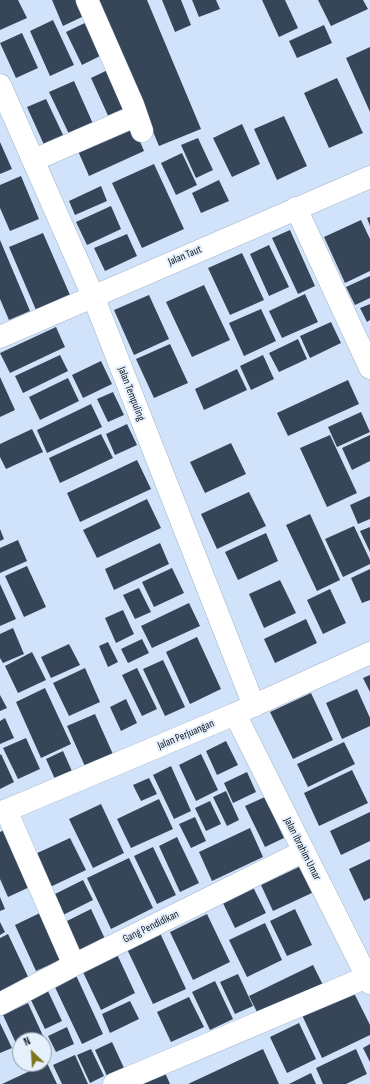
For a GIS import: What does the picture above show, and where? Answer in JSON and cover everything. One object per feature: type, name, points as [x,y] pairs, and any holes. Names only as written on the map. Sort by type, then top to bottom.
[{"type":"street","points":[[34,160],[134,126],[133,105],[87,0]]},
{"type":"street","name":"Jalan Tempuling","points":[[0,85],[93,296],[245,710]]},
{"type":"street","name":"Jalan Taut","points":[[0,337],[370,177]]},
{"type":"street","points":[[296,208],[370,368]]},
{"type":"street","name":"Jalan Perjuangan","points":[[3,812],[245,710],[370,653]]},
{"type":"street","name":"Jalan Ibrahim Umar","points":[[245,710],[304,851],[368,980]]},
{"type":"street","points":[[3,812],[74,965]]},
{"type":"street","name":"Gang Pendidikan","points":[[0,1004],[74,965],[304,851]]},
{"type":"street","points":[[114,1084],[368,980]]},
{"type":"building","points":[[0,0],[18,0],[27,18],[0,30]]},
{"type":"building","points":[[52,0],[77,0],[84,16],[63,26]]},
{"type":"building","points":[[98,0],[147,0],[201,129],[159,146]]},
{"type":"building","points":[[162,0],[181,0],[191,25],[175,32]]},
{"type":"building","points":[[192,0],[216,0],[220,9],[199,17]]},
{"type":"building","points":[[262,0],[285,0],[298,28],[279,37]]},
{"type":"building","points":[[318,0],[363,0],[368,9],[331,26]]},
{"type":"building","points":[[53,20],[74,65],[50,76],[30,31]]},
{"type":"building","points":[[89,21],[104,54],[82,65],[66,32]]},
{"type":"building","points":[[324,25],[332,43],[297,58],[289,41]]},
{"type":"building","points":[[22,33],[38,68],[16,78],[0,43]]},
{"type":"building","points":[[370,47],[370,112],[346,58]]},
{"type":"building","points":[[114,67],[134,109],[110,120],[91,78]]},
{"type":"building","points":[[337,78],[363,133],[329,148],[304,93]]},
{"type":"building","points":[[74,81],[94,126],[70,136],[49,92]]},
{"type":"building","points":[[46,99],[65,139],[45,147],[27,107]]},
{"type":"building","points":[[284,116],[307,166],[277,180],[254,129]]},
{"type":"building","points":[[242,124],[260,164],[232,177],[213,138]]},
{"type":"building","points":[[133,125],[144,151],[89,176],[78,151]]},
{"type":"building","points":[[198,138],[213,170],[196,178],[181,145]]},
{"type":"building","points":[[0,142],[12,169],[0,174]]},
{"type":"building","points":[[182,153],[197,185],[176,195],[161,163]]},
{"type":"building","points":[[154,164],[184,229],[142,248],[112,183]]},
{"type":"building","points":[[21,176],[39,219],[10,231],[0,208],[0,185]]},
{"type":"building","points":[[219,180],[229,201],[201,213],[192,193]]},
{"type":"building","points":[[101,186],[107,201],[75,215],[69,201]]},
{"type":"building","points":[[111,206],[121,229],[87,245],[76,222]]},
{"type":"building","points":[[370,217],[370,226],[367,218]]},
{"type":"building","points":[[361,220],[370,239],[370,271],[345,283],[324,237]]},
{"type":"building","points":[[290,230],[315,286],[298,294],[272,238]]},
{"type":"building","points":[[43,233],[70,295],[36,310],[9,247]]},
{"type":"building","points":[[127,234],[137,256],[105,271],[94,248]]},
{"type":"building","points":[[0,240],[30,311],[9,320],[0,299]]},
{"type":"building","points":[[269,245],[289,287],[269,296],[250,254]]},
{"type":"building","points":[[242,253],[264,300],[230,315],[208,268]]},
{"type":"building","points":[[370,276],[370,298],[355,305],[346,287]]},
{"type":"building","points":[[204,285],[230,340],[192,357],[166,302]]},
{"type":"building","points":[[305,294],[318,322],[282,338],[269,311]]},
{"type":"building","points":[[149,295],[169,339],[134,355],[114,310]]},
{"type":"building","points":[[370,304],[370,320],[367,322],[360,308]]},
{"type":"building","points":[[261,309],[276,341],[244,356],[229,323]]},
{"type":"building","points":[[331,322],[341,343],[310,358],[300,336]]},
{"type":"building","points":[[56,327],[65,347],[10,373],[0,353]]},
{"type":"building","points":[[298,339],[307,359],[279,372],[269,353]]},
{"type":"building","points":[[170,344],[188,383],[154,398],[136,359]]},
{"type":"building","points":[[60,355],[68,371],[23,393],[15,376]]},
{"type":"building","points":[[263,355],[274,379],[251,390],[240,366]]},
{"type":"building","points":[[101,361],[112,384],[83,398],[72,375]]},
{"type":"building","points":[[237,369],[247,390],[204,410],[195,389]]},
{"type":"building","points":[[0,377],[15,410],[0,417]]},
{"type":"building","points":[[68,378],[79,401],[40,420],[29,397]]},
{"type":"building","points":[[348,380],[359,404],[288,436],[277,413]]},
{"type":"building","points":[[113,392],[124,415],[108,422],[97,399]]},
{"type":"building","points":[[91,404],[102,427],[47,453],[37,430]]},
{"type":"building","points":[[361,412],[370,432],[337,447],[328,427]]},
{"type":"building","points":[[127,424],[137,445],[115,455],[106,434]]},
{"type":"building","points":[[32,429],[43,452],[6,469],[0,457],[0,444]]},
{"type":"building","points":[[101,434],[113,458],[60,483],[49,458]]},
{"type":"building","points":[[330,435],[357,493],[327,507],[300,448]]},
{"type":"building","points":[[370,435],[370,461],[352,470],[342,448]]},
{"type":"building","points":[[231,443],[246,474],[205,493],[190,462]]},
{"type":"building","points":[[137,460],[151,489],[80,522],[67,493]]},
{"type":"building","points":[[249,492],[266,526],[217,549],[201,514]]},
{"type":"building","points":[[370,496],[370,519],[358,524],[350,505]]},
{"type":"building","points":[[147,499],[161,528],[97,558],[83,530]]},
{"type":"building","points":[[310,514],[340,580],[317,591],[286,525]]},
{"type":"building","points":[[354,526],[370,560],[370,564],[343,577],[325,539]]},
{"type":"building","points":[[370,527],[370,552],[360,531]]},
{"type":"building","points":[[0,529],[4,539],[0,541]]},
{"type":"building","points":[[266,533],[278,561],[238,580],[225,552]]},
{"type":"building","points":[[18,540],[27,561],[0,573],[0,548]]},
{"type":"building","points":[[160,543],[169,564],[114,590],[105,569]]},
{"type":"building","points":[[27,566],[46,607],[24,617],[5,576]]},
{"type":"building","points":[[172,568],[184,593],[154,607],[142,582]]},
{"type":"building","points":[[370,569],[370,600],[362,603],[351,578]]},
{"type":"building","points":[[280,580],[296,613],[264,628],[249,594]]},
{"type":"building","points":[[0,584],[16,619],[0,626]]},
{"type":"building","points":[[139,588],[151,612],[135,619],[123,595]]},
{"type":"building","points":[[330,589],[346,623],[323,634],[307,600]]},
{"type":"building","points":[[189,603],[200,626],[152,648],[141,626]]},
{"type":"building","points":[[123,610],[134,634],[116,643],[105,618]]},
{"type":"building","points":[[306,619],[317,643],[275,663],[264,639]]},
{"type":"building","points":[[13,628],[24,654],[3,663],[0,658],[0,634]]},
{"type":"building","points":[[197,637],[221,689],[190,704],[166,652]]},
{"type":"building","points":[[142,639],[149,653],[128,663],[121,649]]},
{"type":"building","points":[[108,642],[118,662],[108,667],[99,646]]},
{"type":"building","points":[[69,644],[80,665],[51,678],[41,657]]},
{"type":"building","points":[[32,652],[46,680],[18,693],[5,666]]},
{"type":"building","points":[[163,660],[185,707],[165,716],[143,669]]},
{"type":"building","points":[[85,668],[100,702],[69,716],[53,683]]},
{"type":"building","points":[[137,668],[157,709],[142,716],[122,675]]},
{"type":"building","points":[[370,675],[370,692],[363,678]]},
{"type":"building","points":[[45,688],[71,744],[41,758],[16,702]]},
{"type":"building","points":[[357,689],[370,718],[370,726],[342,739],[326,703]]},
{"type":"building","points":[[311,693],[333,740],[293,759],[270,712]]},
{"type":"building","points":[[0,695],[7,708],[0,711]]},
{"type":"building","points":[[126,699],[137,723],[121,731],[110,707]]},
{"type":"building","points":[[95,714],[116,761],[88,773],[67,726]]},
{"type":"building","points":[[5,718],[14,738],[0,744],[0,721]]},
{"type":"building","points":[[26,738],[40,769],[18,779],[3,748]]},
{"type":"building","points":[[226,741],[238,765],[217,775],[206,751]]},
{"type":"building","points":[[344,742],[355,764],[308,787],[297,764]]},
{"type":"building","points":[[63,751],[75,778],[58,786],[46,759]]},
{"type":"building","points":[[1,754],[14,782],[0,789],[0,755]]},
{"type":"building","points":[[201,754],[218,790],[196,801],[179,765]]},
{"type":"building","points":[[171,766],[191,811],[174,819],[153,775]]},
{"type":"building","points":[[352,770],[368,803],[319,826],[304,793]]},
{"type":"building","points":[[247,772],[256,792],[233,803],[224,783]]},
{"type":"building","points":[[149,778],[157,794],[141,801],[133,785]]},
{"type":"building","points":[[226,791],[239,820],[227,826],[213,797]]},
{"type":"building","points":[[265,797],[284,838],[265,847],[245,806]]},
{"type":"building","points":[[159,799],[173,829],[131,848],[117,819]]},
{"type":"building","points":[[210,801],[221,824],[206,831],[195,808]]},
{"type":"building","points":[[101,804],[124,853],[93,868],[69,819]]},
{"type":"building","points":[[370,812],[370,841],[341,855],[330,831]]},
{"type":"building","points":[[195,817],[206,841],[191,848],[179,824]]},
{"type":"building","points":[[8,828],[34,885],[8,897],[0,879],[0,832]]},
{"type":"building","points":[[250,828],[263,857],[212,881],[199,852]]},
{"type":"building","points":[[177,837],[199,883],[180,892],[159,846]]},
{"type":"building","points":[[70,838],[86,870],[48,888],[33,855]]},
{"type":"building","points":[[153,847],[176,895],[157,904],[134,856]]},
{"type":"building","points":[[129,858],[153,908],[111,929],[87,878]]},
{"type":"building","points":[[370,859],[370,898],[364,901],[349,869]]},
{"type":"building","points":[[301,866],[314,892],[273,911],[261,885]]},
{"type":"building","points":[[83,880],[93,900],[59,917],[49,897]]},
{"type":"building","points":[[251,883],[266,913],[235,928],[220,897]]},
{"type":"building","points":[[0,897],[5,909],[0,911]]},
{"type":"building","points":[[91,909],[105,939],[75,954],[61,924]]},
{"type":"building","points":[[295,909],[312,945],[287,956],[270,921]]},
{"type":"building","points":[[44,911],[65,958],[36,971],[15,925]]},
{"type":"building","points":[[207,914],[230,962],[193,980],[170,932]]},
{"type":"building","points":[[0,922],[5,932],[0,935]]},
{"type":"building","points":[[265,923],[282,960],[247,977],[229,940]]},
{"type":"building","points":[[160,933],[186,989],[153,1004],[127,949]]},
{"type":"building","points":[[8,934],[31,983],[0,998],[0,938]]},
{"type":"building","points":[[116,952],[135,993],[101,1010],[81,968]]},
{"type":"building","points":[[313,965],[324,987],[260,1018],[249,996]]},
{"type":"building","points":[[75,973],[103,1034],[82,1044],[53,983]]},
{"type":"building","points":[[238,974],[253,1006],[235,1014],[220,982]]},
{"type":"building","points":[[215,981],[233,1019],[210,1030],[192,992]]},
{"type":"building","points":[[47,989],[62,1021],[45,1029],[30,998]]},
{"type":"building","points":[[353,991],[370,1025],[370,1035],[322,1058],[302,1015]]},
{"type":"building","points":[[189,997],[204,1027],[171,1042],[157,1012]]},
{"type":"building","points":[[130,1001],[139,1019],[110,1033],[102,1014]]},
{"type":"building","points":[[28,1003],[41,1032],[12,1032],[12,1035],[3,1015]]},
{"type":"building","points":[[0,1023],[12,1048],[0,1053]]},
{"type":"building","points":[[299,1023],[316,1059],[287,1073],[270,1037]]},
{"type":"building","points":[[67,1027],[74,1044],[56,1052],[52,1044],[52,1034]]},
{"type":"building","points":[[112,1042],[124,1068],[107,1076],[95,1050]]},
{"type":"building","points":[[370,1044],[370,1062],[363,1048]]},
{"type":"building","points":[[91,1049],[104,1076],[90,1083],[77,1055]]},
{"type":"building","points":[[263,1049],[279,1084],[188,1084]]},
{"type":"building","points":[[356,1049],[367,1074],[346,1084],[323,1084],[316,1068]]},
{"type":"building","points":[[75,1055],[88,1084],[62,1084],[53,1065]]},
{"type":"building","points":[[162,1066],[170,1084],[140,1084]]},
{"type":"building","points":[[28,1072],[51,1072],[57,1084],[2,1084]]},
{"type":"building","points":[[311,1073],[316,1084],[289,1084]]}]
